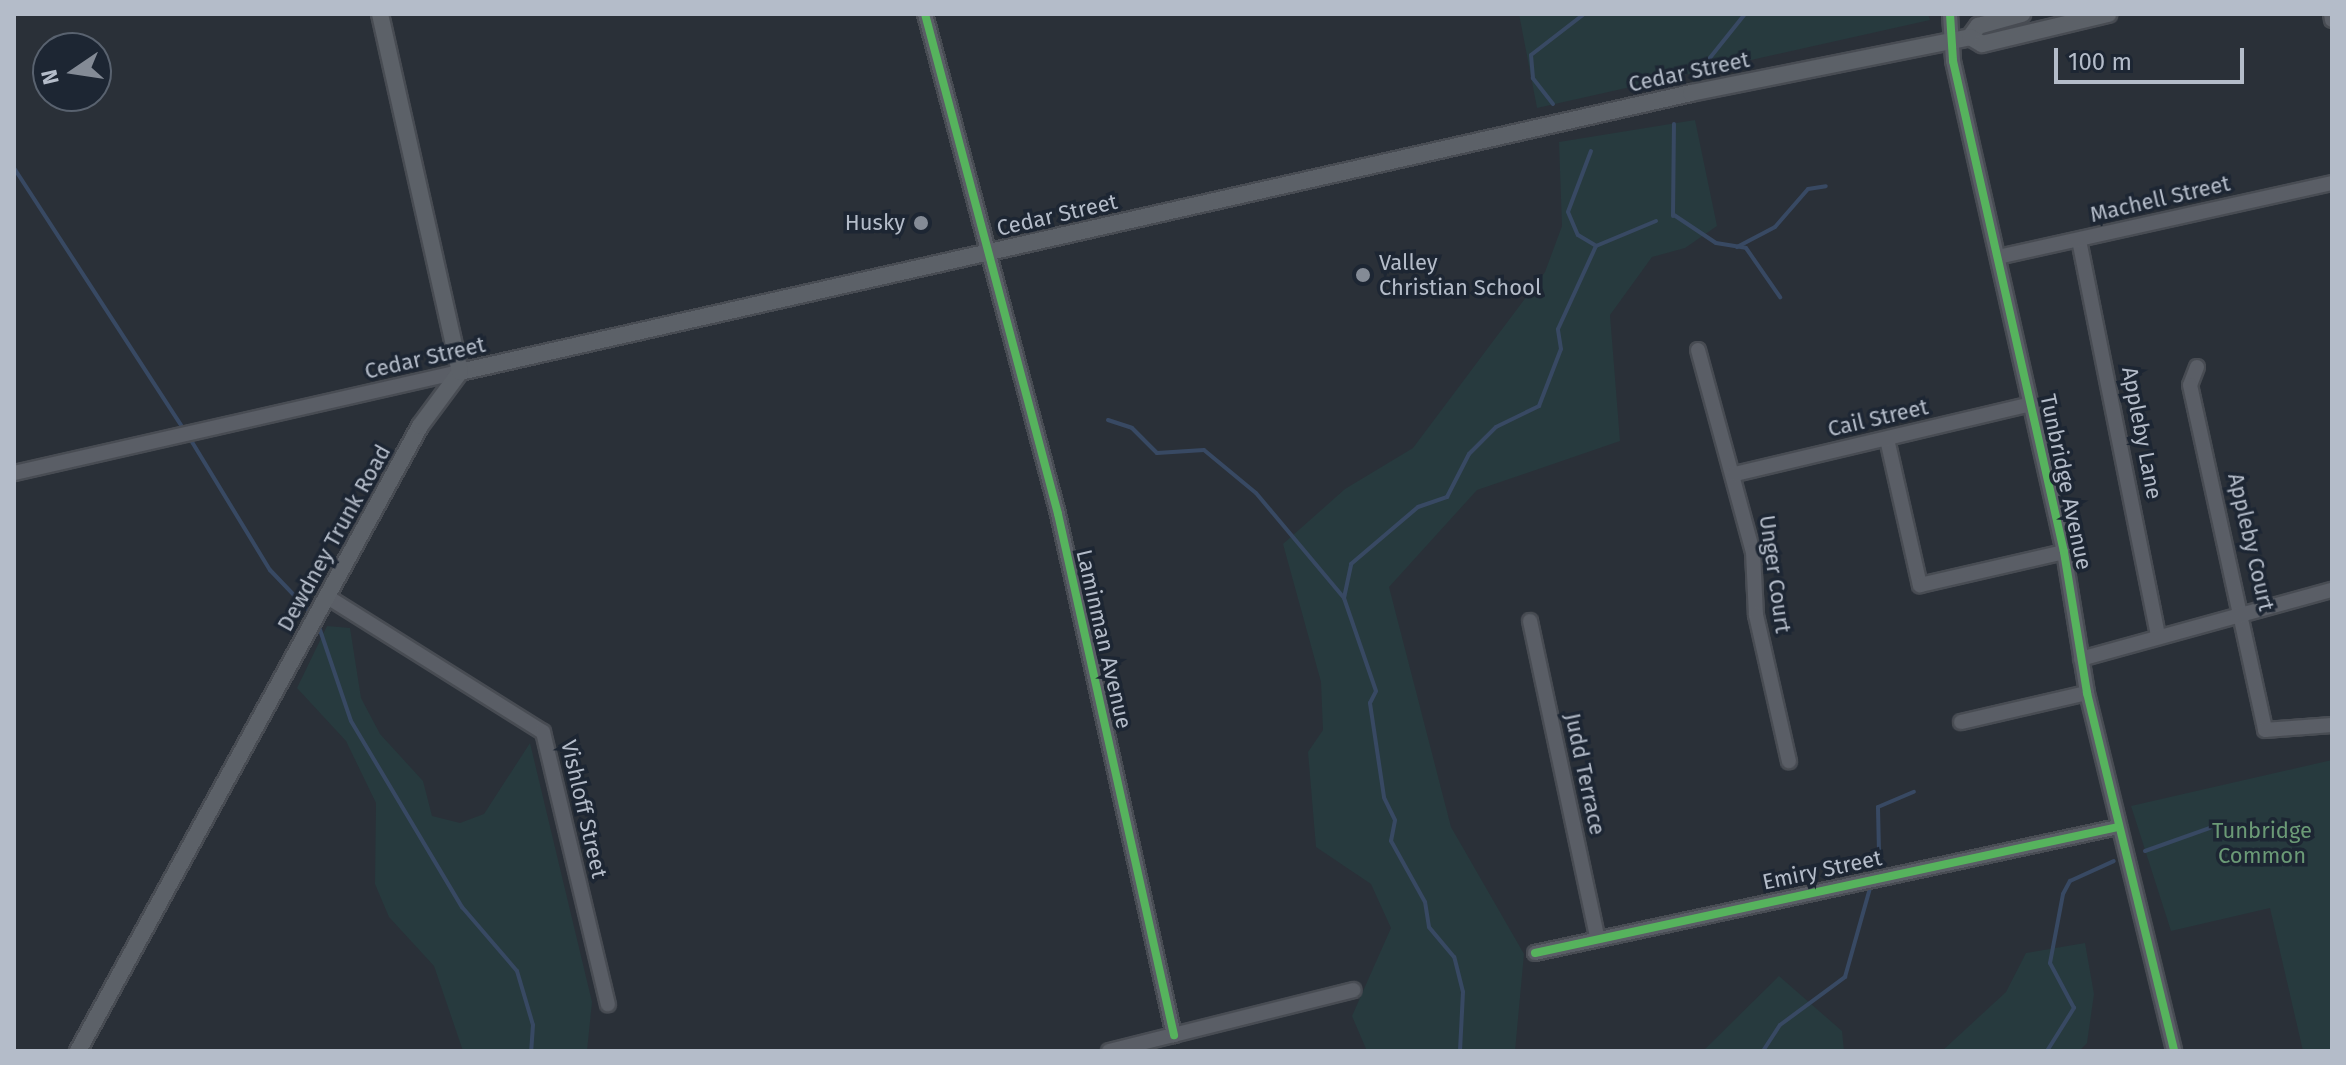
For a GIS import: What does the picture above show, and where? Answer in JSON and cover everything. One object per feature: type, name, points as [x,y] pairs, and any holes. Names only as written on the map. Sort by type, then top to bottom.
[{"type":"main road","points":[[380,14],[460,372]]},
{"type":"main road","name":"Cedar Street","points":[[1962,39],[1978,26],[2022,14]]},
{"type":"main road","name":"Cedar Street","points":[[460,372],[1962,39],[1982,44],[2108,14]]},
{"type":"main road","name":"Dewdney Trunk Road","points":[[78,1051],[420,426],[460,372]]},
{"type":"street","name":"Laminman Avenue","points":[[925,14],[986,254],[1058,514],[1174,1035]]},
{"type":"street","name":"Tunbridge Avenue","points":[[1950,14],[1962,39],[1998,257],[2064,552],[2087,693],[2174,1051]]},
{"type":"street","points":[[2331,14],[2332,20]]},
{"type":"street","name":"Machell Street","points":[[1998,257],[2332,183]]},
{"type":"street","name":"Appleby Lane","points":[[2079,240],[2158,636]]},
{"type":"street","name":"Unger Court","points":[[1698,350],[1724,459],[1735,474],[1789,761]]},
{"type":"street","name":"Appleby Court","points":[[2197,367],[2190,385],[2246,614],[2265,730],[2332,725]]},
{"type":"street","name":"Cedar Street","points":[[14,473],[460,372]]},
{"type":"street","name":"Cail Street","points":[[1735,474],[2031,404]]},
{"type":"street","points":[[1887,439],[1920,585],[2064,552]]},
{"type":"street","points":[[2081,659],[2332,590]]},
{"type":"street","name":"Vishloff Street","points":[[326,596],[543,732],[608,1004]]},
{"type":"street","name":"Judd Terrace","points":[[1530,621],[1597,937]]},
{"type":"street","points":[[1961,722],[2087,693]]},
{"type":"street","name":"Emiry Street","points":[[1535,953],[1597,937],[2118,827]]},
{"type":"street","points":[[1109,1051],[1354,990]]},
{"type":"green space","points":[[1519,14],[1928,14],[1930,20],[1537,108]]},
{"type":"green space","points":[[1695,120],[1717,226],[1685,248],[1652,257],[1610,315],[1620,441],[1477,490],[1389,587],[1451,827],[1524,954],[1515,1051],[1367,1051],[1352,1016],[1391,928],[1371,884],[1316,847],[1308,752],[1323,730],[1321,682],[1283,544],[1345,489],[1413,448],[1545,272],[1562,226],[1559,142]]},
{"type":"green space","points":[[327,626],[350,628],[361,698],[380,734],[423,781],[432,816],[460,823],[484,814],[530,743],[592,1002],[587,1051],[463,1051],[434,966],[389,917],[375,884],[376,803],[346,741],[297,688]]},
{"type":"green space","name":"Tunbridge Common","points":[[2332,760],[2332,1051],[2303,1051],[2270,908],[2171,931],[2131,806]]},
{"type":"green space","points":[[2085,943],[2094,994],[2087,1043],[2079,1051],[1942,1051],[2006,992],[2026,953]]},
{"type":"green space","points":[[1779,976],[1842,1031],[1844,1051],[1703,1051]]},
{"type":"waterway","points":[[1553,104],[1533,78],[1531,55],[1584,14]]},
{"type":"waterway","points":[[1701,69],[1745,14]]},
{"type":"waterway","points":[[1673,216],[1674,124]]},
{"type":"waterway","points":[[1591,151],[1568,212],[1578,235],[1596,246]]},
{"type":"waterway","points":[[14,168],[184,430]]},
{"type":"waterway","points":[[1737,247],[1775,227],[1808,189],[1826,186]]},
{"type":"waterway","points":[[1674,215],[1716,243],[1746,248],[1780,297]]},
{"type":"waterway","points":[[1460,1051],[1463,992],[1454,957],[1429,927],[1425,902],[1391,841],[1395,820],[1384,797],[1370,703],[1376,691],[1344,598],[1351,564],[1418,507],[1447,497],[1469,454],[1496,427],[1539,406],[1561,349],[1558,329],[1596,246],[1656,221]]},
{"type":"waterway","points":[[1108,420],[1132,428],[1157,453],[1204,450],[1256,493],[1344,598]]},
{"type":"waterway","points":[[189,437],[270,570],[311,613]]},
{"type":"waterway","points":[[318,624],[351,721],[462,907],[517,971],[533,1025],[531,1051]]},
{"type":"waterway","points":[[1879,852],[1878,807],[1914,792]]},
{"type":"waterway","points":[[2145,851],[2210,828]]},
{"type":"waterway","points":[[2047,1051],[2074,1008],[2050,963],[2063,894],[2070,881],[2114,861]]},
{"type":"waterway","points":[[1763,1051],[1780,1025],[1845,977],[1870,888]]},
{"type":"cycle path","points":[[925,14],[1058,514],[1174,1035]]},
{"type":"cycle path","points":[[1950,14],[1953,61],[2064,552],[2087,693],[2174,1051]]},
{"type":"cycle path","points":[[1535,953],[2118,827]]},
{"type":"place","name":"Husky","points":[[921,223]]},
{"type":"place","name":"Valley Christian School","points":[[1363,275]]}]
